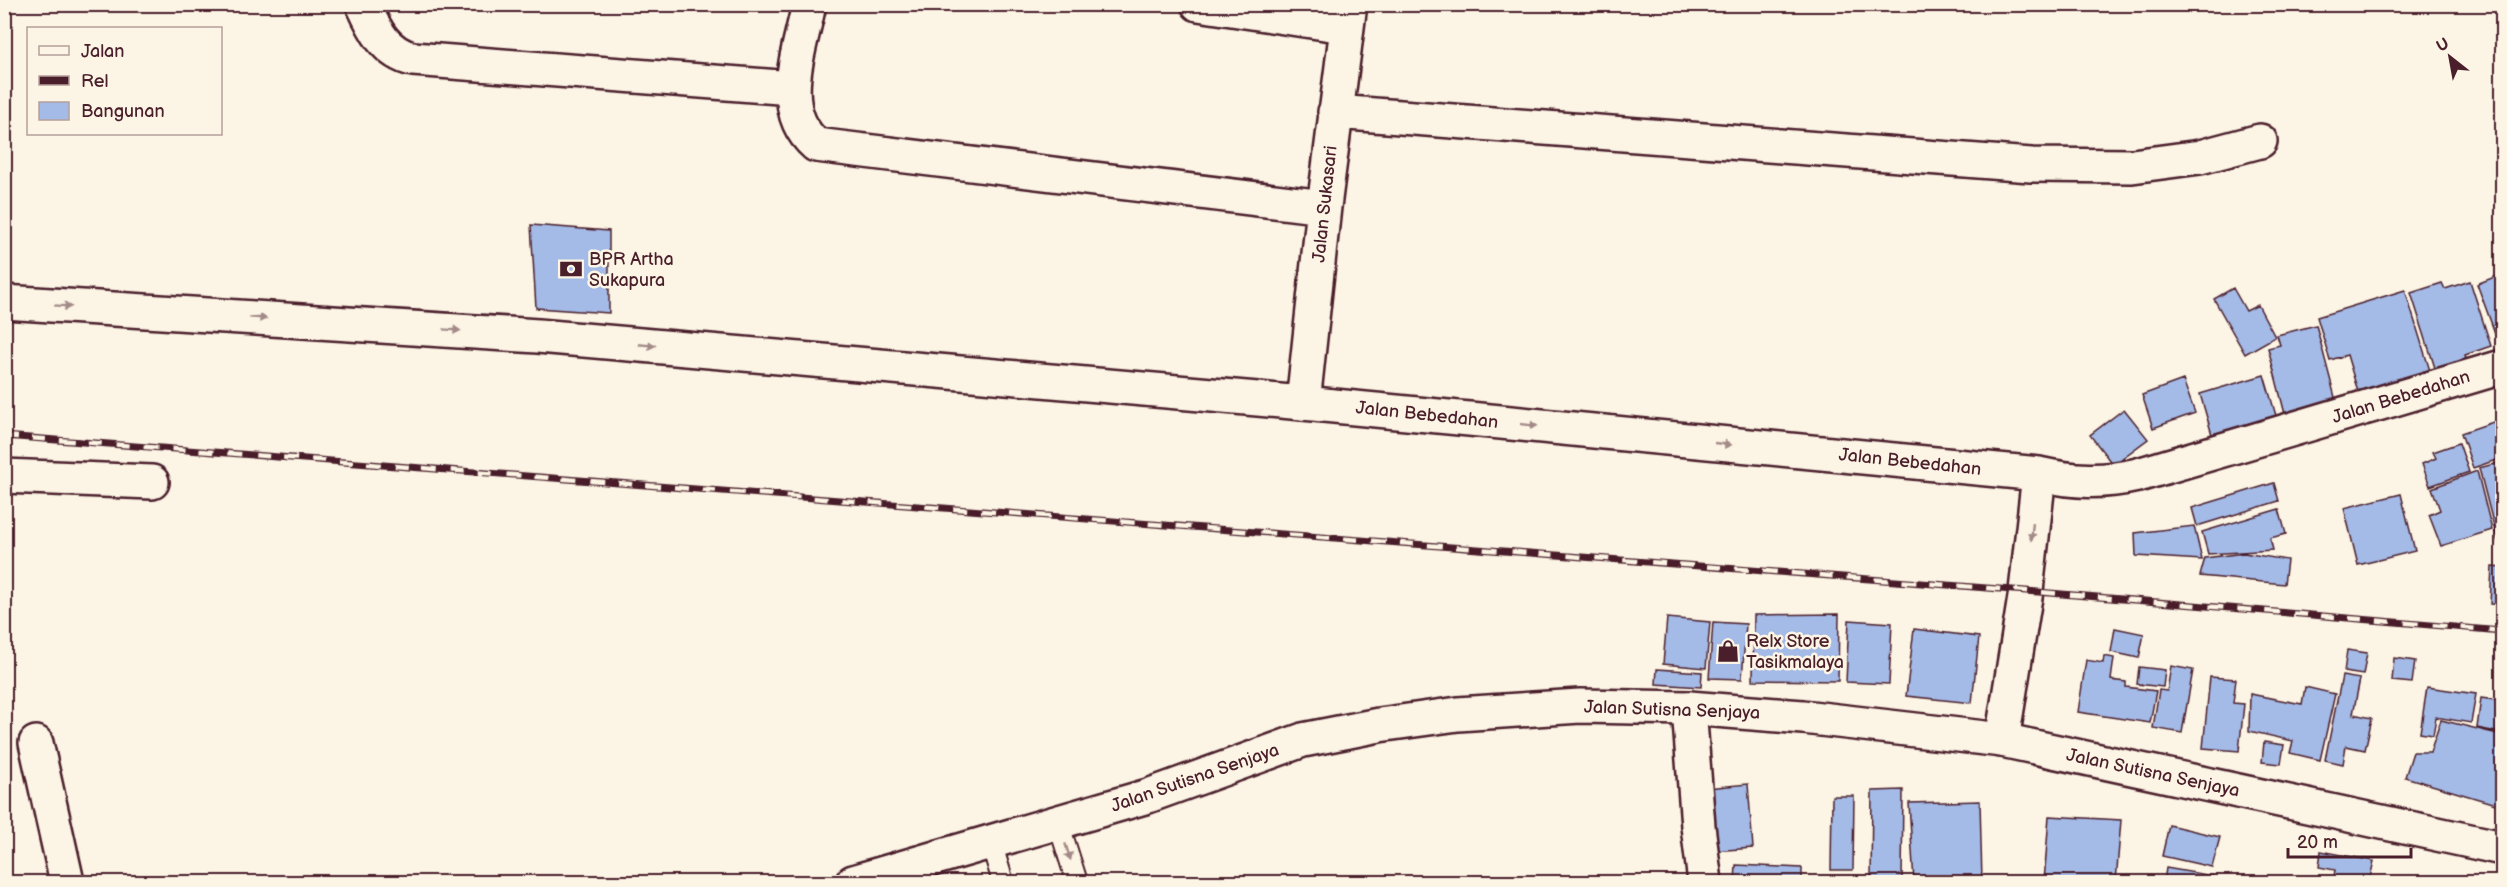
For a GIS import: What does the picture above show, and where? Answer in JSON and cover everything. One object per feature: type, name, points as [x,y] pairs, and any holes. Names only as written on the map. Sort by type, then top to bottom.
[{"type":"street","points":[[363,4],[372,26],[387,46],[403,57],[413,59],[792,88]]},
{"type":"street","points":[[809,4],[792,88],[793,105],[805,136],[822,147],[1324,207]]},
{"type":"street","points":[[1198,4],[1347,15]]},
{"type":"street","name":"Jalan Sukasari","points":[[1303,403],[1347,15]]},
{"type":"street","points":[[1335,111],[2031,165],[2132,166],[2200,157],[2259,141]]},
{"type":"street","name":"Jalan Bebedahan","points":[[4,302],[538,336],[1303,403],[2039,474],[2084,482],[2109,481],[2138,475],[2502,367]]},
{"type":"street","points":[[2002,740],[2026,591],[2039,474]]},
{"type":"street","points":[[4,476],[152,482]]},
{"type":"street","name":"Jalan Sutisna Senjaya","points":[[853,882],[1148,796],[1303,740],[1379,724],[1458,714],[1580,706],[1689,708],[1803,717],[2002,740],[2502,848]]},
{"type":"street","points":[[1689,708],[1698,826],[1705,882]]},
{"type":"street","points":[[36,743],[67,882]]},
{"type":"lane","points":[[1058,822],[1077,882]]},
{"type":"lane","points":[[991,842],[1004,882]]},
{"type":"building","name":"BPR Artha Sukapura","points":[[531,225],[609,231],[609,313],[536,308]]},
{"type":"building","points":[[2502,274],[2502,342],[2499,344],[2477,284]]},
{"type":"building","points":[[2470,281],[2491,346],[2465,355],[2467,362],[2436,371],[2411,293],[2442,283],[2445,289]]},
{"type":"building","points":[[2233,288],[2246,311],[2258,305],[2275,337],[2245,354],[2214,299]]},
{"type":"building","points":[[2405,290],[2431,374],[2359,395],[2347,355],[2330,360],[2317,317]]},
{"type":"building","points":[[2316,325],[2336,401],[2285,414],[2268,348],[2280,345],[2277,335]]},
{"type":"building","points":[[2264,375],[2277,419],[2213,438],[2200,394]]},
{"type":"building","points":[[2183,380],[2195,413],[2153,428],[2142,395]]},
{"type":"building","points":[[2124,409],[2148,439],[2113,465],[2090,435]]},
{"type":"building","points":[[2502,419],[2502,458],[2473,468],[2461,433]]},
{"type":"building","points":[[2459,443],[2469,472],[2430,486],[2422,464],[2436,458],[2433,452]]},
{"type":"building","points":[[2502,462],[2502,558],[2479,468]]},
{"type":"building","points":[[2477,471],[2492,530],[2441,546],[2429,515],[2440,510],[2432,488]]},
{"type":"building","points":[[2274,483],[2279,501],[2197,526],[2192,508]]},
{"type":"building","points":[[2401,494],[2415,551],[2358,565],[2344,508]]},
{"type":"building","points":[[2279,509],[2286,534],[2270,538],[2273,550],[2208,554],[2202,532]]},
{"type":"building","points":[[2194,526],[2202,560],[2136,556],[2135,533]]},
{"type":"building","points":[[2244,553],[2287,560],[2284,584],[2200,576],[2205,558]]},
{"type":"building","points":[[2492,567],[2502,568],[2502,605],[2490,604]]},
{"type":"building","points":[[1839,614],[1838,681],[1753,680],[1754,615]]},
{"type":"building","points":[[1667,618],[1710,622],[1706,668],[1663,664]]},
{"type":"building","points":[[1849,620],[1892,623],[1889,684],[1846,682]]},
{"type":"building","name":"Relx Store Tasikmalaya","points":[[1713,622],[1746,624],[1742,679],[1709,678]]},
{"type":"building","points":[[2115,628],[2144,634],[2139,658],[2111,652]]},
{"type":"building","points":[[1914,629],[1979,637],[1972,703],[1906,696]]},
{"type":"building","points":[[2347,650],[2367,653],[2363,675],[2344,672]]},
{"type":"building","points":[[2104,656],[2114,658],[2111,680],[2126,682],[2126,687],[2156,691],[2150,723],[2078,712],[2086,660],[2103,663]]},
{"type":"building","points":[[2394,658],[2415,661],[2412,683],[2392,681]]},
{"type":"building","points":[[2171,666],[2193,670],[2182,733],[2153,728],[2159,690],[2167,691]]},
{"type":"building","points":[[2139,667],[2165,670],[2163,687],[2137,684]]},
{"type":"building","points":[[1657,669],[1702,672],[1701,687],[1656,684]]},
{"type":"building","points":[[2342,676],[2360,679],[2353,714],[2372,718],[2365,750],[2346,746],[2343,764],[2325,760]]},
{"type":"building","points":[[2210,677],[2236,679],[2233,703],[2244,704],[2239,751],[2203,748]]},
{"type":"building","points":[[2305,687],[2335,694],[2320,760],[2290,753],[2293,741],[2249,731],[2250,694],[2302,704]]},
{"type":"building","points":[[2427,687],[2476,694],[2471,723],[2436,717],[2433,735],[2420,733]]},
{"type":"building","points":[[2481,698],[2502,701],[2502,733],[2477,728]]},
{"type":"building","points":[[2441,720],[2502,735],[2502,806],[2405,777],[2413,752],[2430,752]]},
{"type":"building","points":[[2264,742],[2284,745],[2281,764],[2262,762]]},
{"type":"building","points":[[1748,784],[1753,848],[1713,851],[1707,788]]},
{"type":"building","points":[[1903,790],[1902,882],[1871,882],[1872,791]]},
{"type":"building","points":[[1832,796],[1854,796],[1853,870],[1831,870]]},
{"type":"building","points":[[1980,801],[1982,882],[1914,882],[1909,803]]},
{"type":"building","points":[[2049,816],[2121,820],[2116,882],[2044,882]]},
{"type":"building","points":[[2169,825],[2220,837],[2212,867],[2162,856]]},
{"type":"building","points":[[2321,851],[2374,861],[2369,882],[2333,882],[2335,870],[2319,867]]},
{"type":"building","points":[[1736,865],[1802,868],[1802,882],[1735,882]]},
{"type":"building","points":[[2166,868],[2213,876],[2212,882],[2164,882]]},
{"type":"railway","points":[[4,436],[2026,591],[2502,631]]},
{"type":"place","name":"BPR Artha Sukapura","points":[[571,269]]},
{"type":"place","name":"Relx Store Tasikmalaya","points":[[1728,651]]}]
